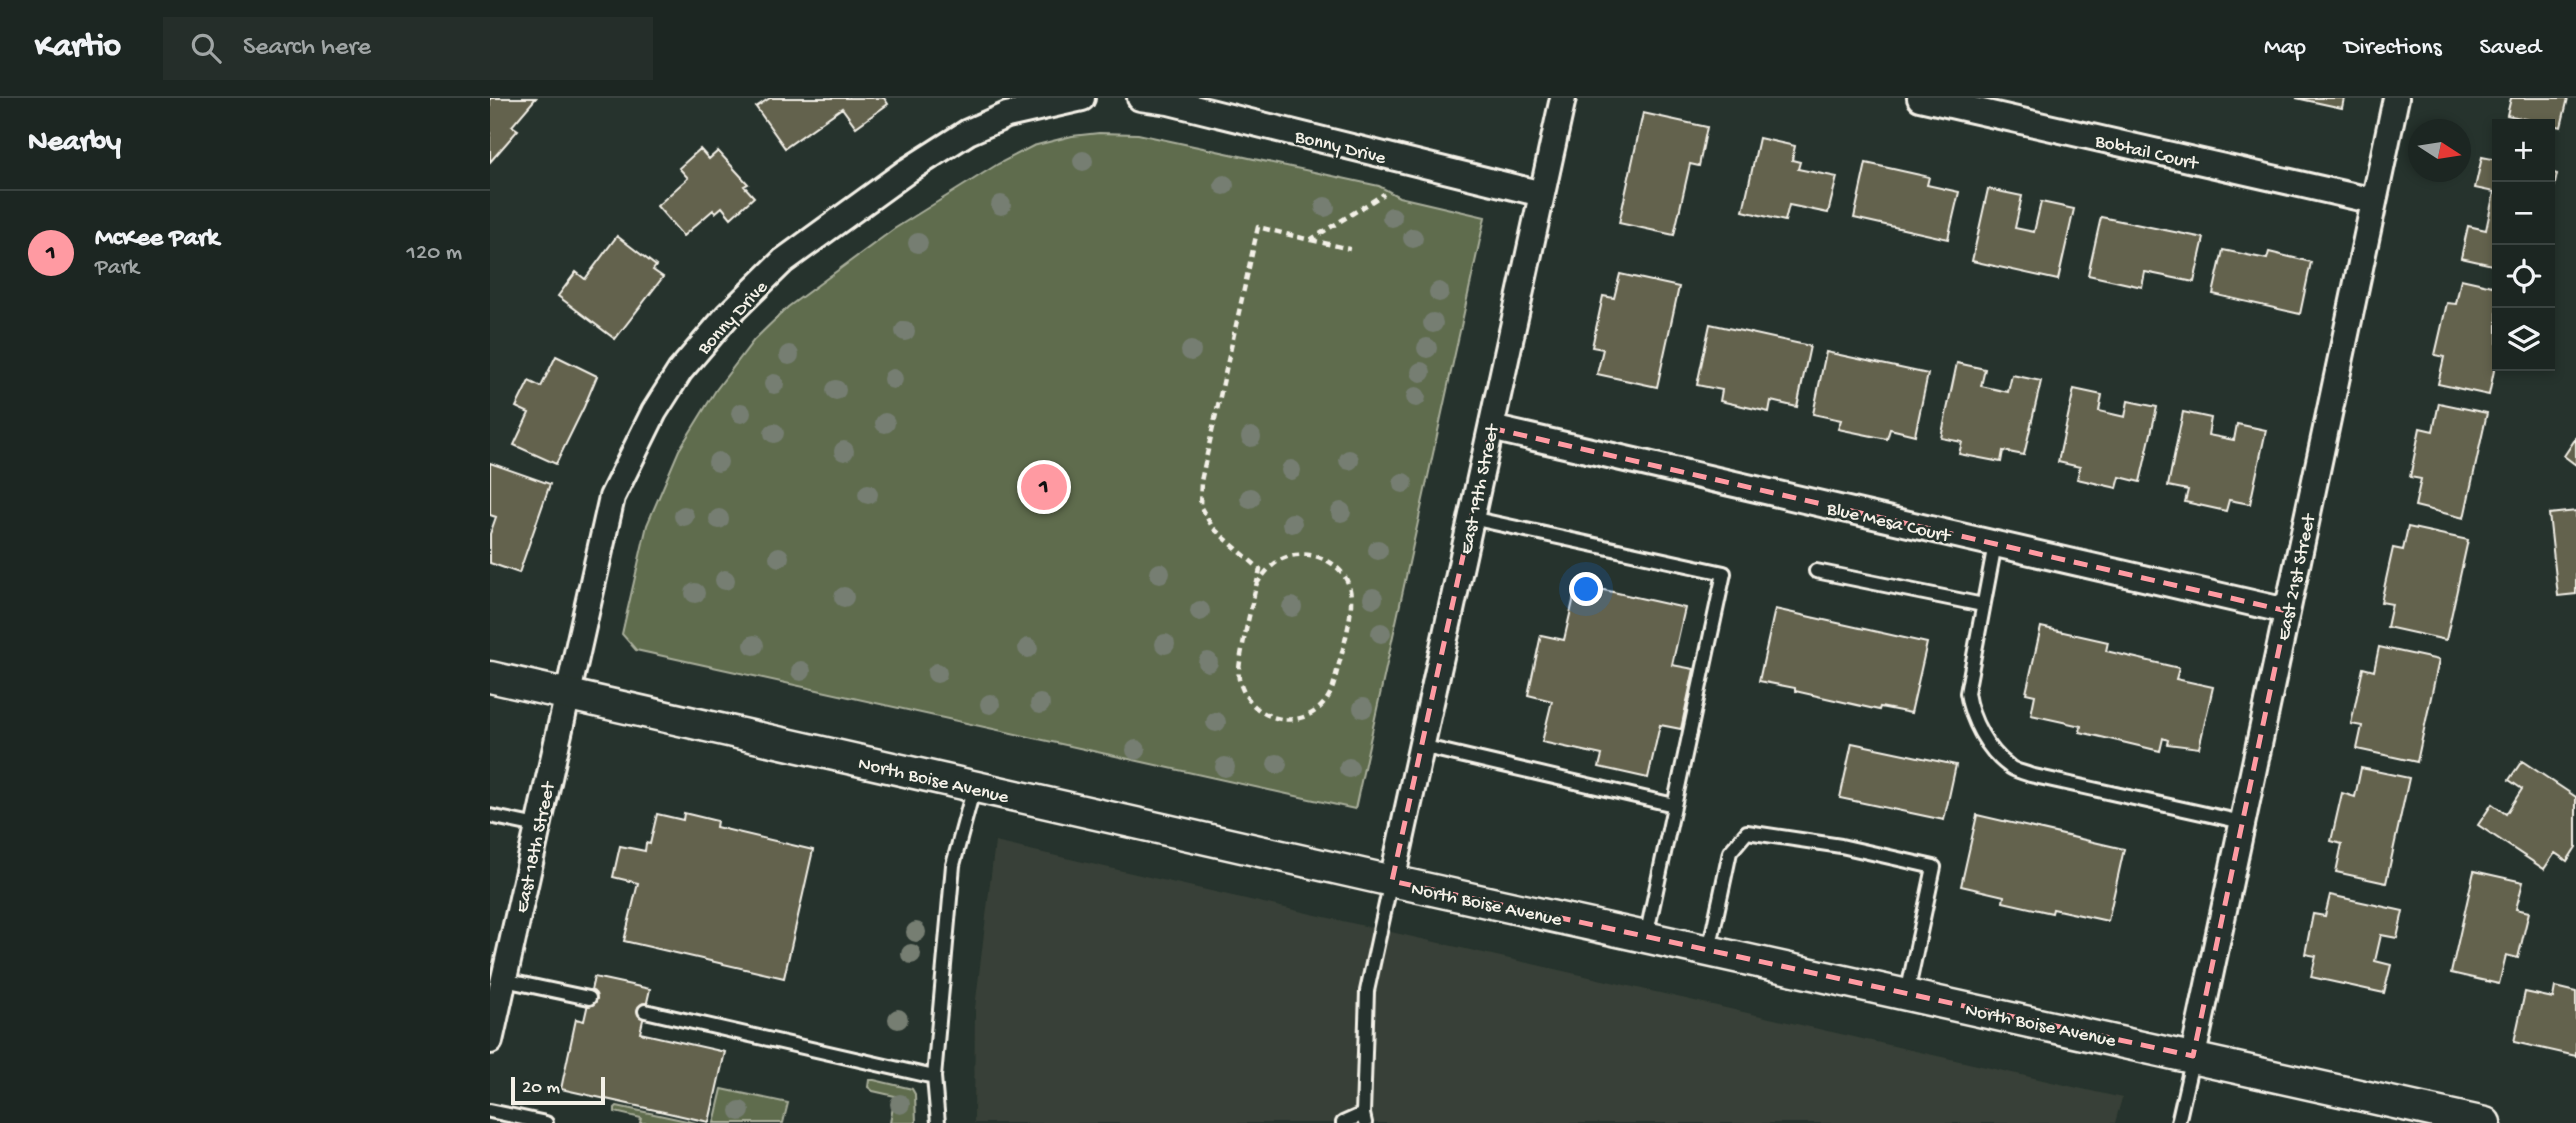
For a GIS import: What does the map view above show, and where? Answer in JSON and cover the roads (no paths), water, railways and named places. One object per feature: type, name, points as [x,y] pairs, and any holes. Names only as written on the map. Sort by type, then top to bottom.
[{"type":"street","name":"Bonny Drive","points":[[566,695],[612,497],[654,412],[680,371],[719,326],[783,261],[907,171],[957,138],[1007,115],[1082,98]]},
{"type":"street","name":"Bonny Drive","points":[[1139,98],[1169,102],[1542,194]]},
{"type":"street","name":"East 19th Street","points":[[1392,881],[1563,98]]},
{"type":"street","name":"Bobtail Court","points":[[1920,98],[2374,201]]},
{"type":"street","name":"East 21st Street","points":[[2193,1056],[2396,98]]},
{"type":"street","name":"Blue Mesa Court","points":[[1491,428],[2287,611]]},
{"type":"street","name":"North Boise Avenue","points":[[490,677],[1392,881],[2193,1056],[2485,1123]]},
{"type":"street","name":"East 18th Street","points":[[490,1041],[498,989],[566,695]]},
{"type":"lane","points":[[1471,518],[1724,573],[1646,937]]},
{"type":"lane","points":[[1995,544],[1967,693],[1970,712],[1988,743],[2010,767],[2030,775],[2242,822]]},
{"type":"lane","points":[[1816,571],[1983,605]]},
{"type":"lane","points":[[1421,746],[1674,805]]},
{"type":"lane","points":[[938,1123],[934,1077],[953,865],[974,787]]},
{"type":"lane","points":[[490,816],[537,826]]},
{"type":"lane","points":[[1709,950],[1730,852],[1746,832],[1841,846],[1934,867],[1907,994]]},
{"type":"lane","points":[[1343,1123],[1364,1118],[1367,991],[1392,881]]},
{"type":"lane","points":[[498,989],[589,998]]},
{"type":"lane","points":[[645,1011],[934,1077]]},
{"type":"lane","points":[[2178,1123],[2193,1056]]},
{"type":"lane","points":[[490,1111],[547,1123]]},
{"type":"place","name":"McKee Park","points":[[1044,487]]}]
